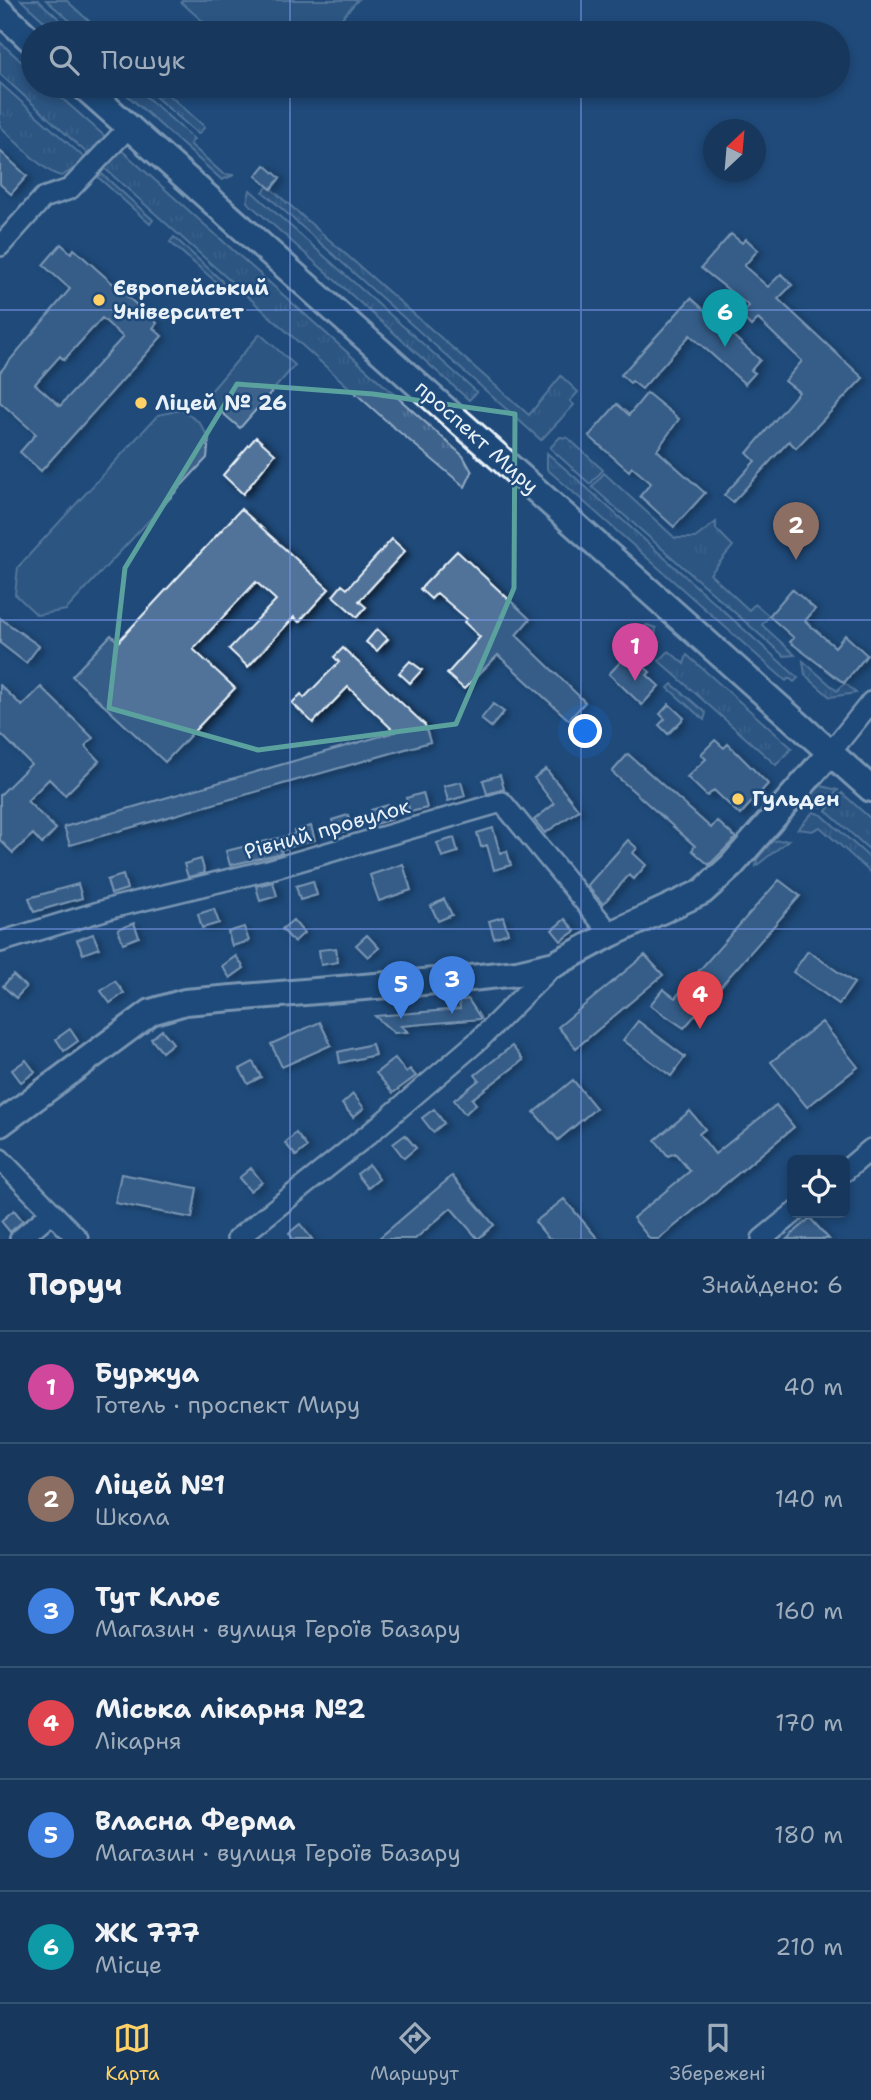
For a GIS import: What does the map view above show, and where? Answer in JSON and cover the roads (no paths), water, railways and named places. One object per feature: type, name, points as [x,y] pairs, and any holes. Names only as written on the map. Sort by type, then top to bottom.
[{"type":"main road","points":[[0,11],[21,31]]},
{"type":"main road","name":"проспект Миру","points":[[96,98],[871,789]]},
{"type":"main road","points":[[0,1124],[151,1012],[185,1002],[471,978],[517,973],[555,964],[611,934],[692,898],[709,887],[774,819],[830,753]]},
{"type":"street","points":[[0,246],[7,225],[43,198],[70,189],[129,127]]},
{"type":"street","points":[[830,753],[871,702]]},
{"type":"street","name":"Рівний провулок","points":[[0,942],[115,907],[268,870],[502,802],[611,934]]},
{"type":"street","points":[[237,1239],[369,1134],[480,1040],[555,964]]},
{"type":"street","points":[[850,1167],[871,1149]]},
{"type":"street","points":[[0,1159],[78,1239]]},
{"type":"street","points":[[20,1239],[52,1212]]},
{"type":"street","points":[[762,1239],[788,1218]]},
{"type":"place","name":"Європейський Університет","points":[[99,300]]},
{"type":"place","name":"ЖК 777","points":[[725,347]]},
{"type":"place","name":"Ліцей № 26","points":[[141,403]]},
{"type":"place","name":"Ліцей №1","points":[[796,560]]},
{"type":"place","name":"Буржуа","points":[[635,681]]},
{"type":"place","name":"Гульден","points":[[738,799]]},
{"type":"place","name":"Тут Клює","points":[[452,1014]]},
{"type":"place","name":"Власна Ферма","points":[[401,1019]]},
{"type":"place","name":"Міська лікарня №2","points":[[700,1029]]}]
